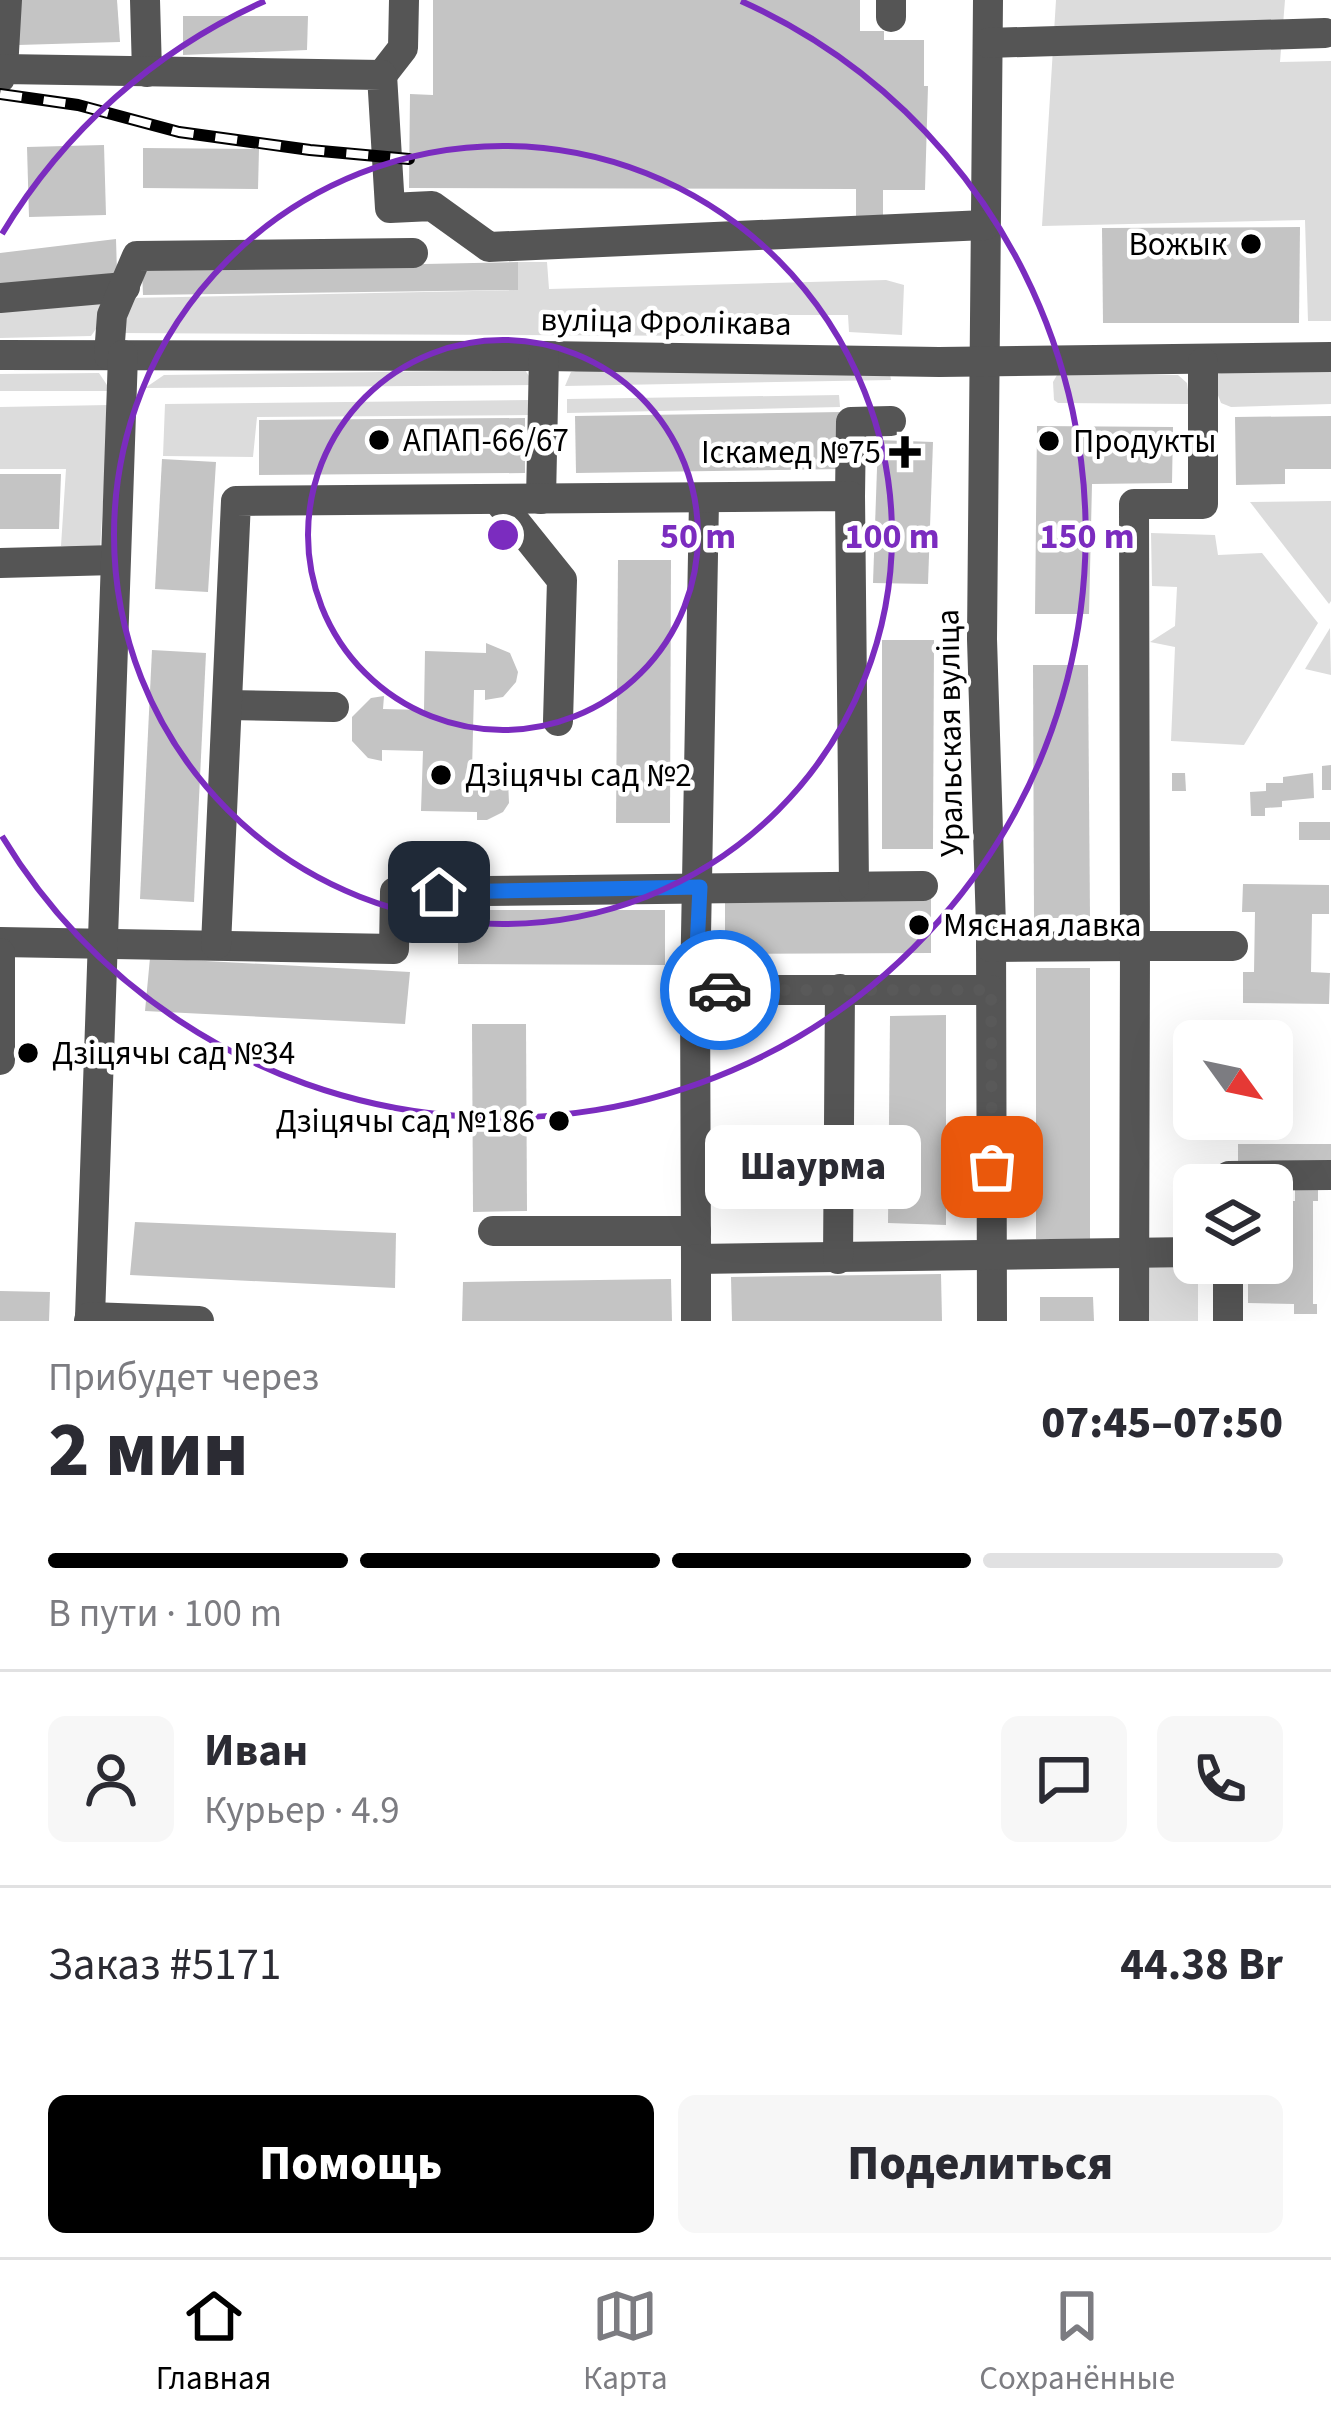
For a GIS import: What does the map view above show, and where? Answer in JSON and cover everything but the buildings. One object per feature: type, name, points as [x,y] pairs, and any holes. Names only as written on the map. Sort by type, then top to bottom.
[{"type":"street","points":[[7,0],[1,74],[382,75]]},
{"type":"street","points":[[145,0],[147,72]]},
{"type":"street","points":[[404,0],[403,48],[382,75],[391,208],[432,206],[489,247],[985,226]]},
{"type":"street","name":"Уральская вуліца","points":[[988,0],[982,639],[991,947],[992,1321]]},
{"type":"street","points":[[988,43],[1325,33]]},
{"type":"street","points":[[199,1321],[89,1319],[115,560],[112,315],[137,256],[413,253]]},
{"type":"street","points":[[0,298],[125,287]]},
{"type":"street","name":"вуліца Фролікава","points":[[0,355],[984,362],[1331,358]]},
{"type":"street","points":[[541,499],[544,356]]},
{"type":"street","points":[[1134,1321],[1134,504],[1203,503],[1203,362]]},
{"type":"street","points":[[854,886],[851,422],[891,422]]},
{"type":"street","points":[[216,945],[236,501],[850,496]]},
{"type":"street","points":[[497,499],[562,580],[558,721]]},
{"type":"street","points":[[696,1321],[695,990],[704,500]]},
{"type":"street","points":[[0,563],[115,560]]},
{"type":"street","points":[[227,705],[334,707]]},
{"type":"street","points":[[0,942],[394,949],[395,892],[922,886]]},
{"type":"street","points":[[991,947],[1233,946]]},
{"type":"street","points":[[0,953],[0,1060]]},
{"type":"street","points":[[838,1259],[840,989]]},
{"type":"street","points":[[695,990],[991,990]]},
{"type":"street","points":[[1293,1175],[1331,1175]]},
{"type":"street","points":[[493,1231],[838,1259],[1173,1252]]},
{"type":"street","points":[[1228,1284],[1228,1321]]},
{"type":"shaded area","points":[[1056,0],[1285,0],[1280,62],[1331,61],[1331,321],[1308,321],[1305,220],[1042,226]]},
{"type":"shaded area","points":[[518,262],[547,262],[549,289],[886,280],[904,285],[902,335],[849,332],[848,315],[735,315],[734,336],[121,333],[129,298],[518,290]]},
{"type":"shaded area","points":[[105,301],[105,316],[91,336],[0,338],[0,308]]},
{"type":"shaded area","points":[[525,370],[535,385],[145,388],[164,375]]},
{"type":"shaded area","points":[[1239,370],[1331,371],[1331,404],[1231,407],[1221,403],[1210,375]]},
{"type":"shaded area","points":[[571,372],[890,374],[891,380],[565,386]]},
{"type":"shaded area","points":[[99,373],[111,391],[0,391],[0,374]]},
{"type":"shaded area","points":[[1057,375],[1178,375],[1187,383],[1190,404],[1058,403],[1053,382]]},
{"type":"shaded area","points":[[839,395],[840,407],[567,413],[567,399]]},
{"type":"shaded area","points":[[533,400],[533,415],[257,417],[253,457],[163,456],[165,404]]},
{"type":"shaded area","points":[[109,405],[100,550],[61,546],[66,469],[0,469],[0,407]]},
{"type":"shaded area","points":[[1331,501],[1331,601],[1329,604],[1250,502]]},
{"type":"shaded area","points":[[1151,533],[1215,535],[1218,555],[1262,553],[1318,623],[1244,745],[1171,741],[1175,647],[1150,642],[1175,626],[1177,587],[1152,586]]},
{"type":"shaded area","points":[[1330,628],[1331,675],[1305,669]]},
{"type":"shaded area","points":[[1141,1263],[1173,1263],[1173,1284],[1198,1284],[1198,1321],[1142,1321]]},
{"type":"railway","points":[[0,94],[78,105],[179,132],[409,159]]},
{"type":"way so far","points":[[720,990],[991,990],[992,1167]]},
{"type":"place","name":"Вожык","points":[[1251,244]]},
{"type":"place","name":"АПАП-66/67","points":[[379,440]]},
{"type":"place","name":"Продукты","points":[[1049,441]]},
{"type":"place","name":"Іскамед №75","points":[[905,452]]},
{"type":"place","name":"Дзіцячы сад №2","points":[[441,775]]},
{"type":"place","name":"Мясная лавка","points":[[919,925]]},
{"type":"place","name":"Дзіцячы сад №34","points":[[28,1053]]},
{"type":"place","name":"Дзіцячы сад №186","points":[[559,1121]]},
{"type":"place","name":"Шаурма","points":[[992,1167]]},
{"type":"route","points":[[439,892],[700,887],[695,990],[720,990]]}]
